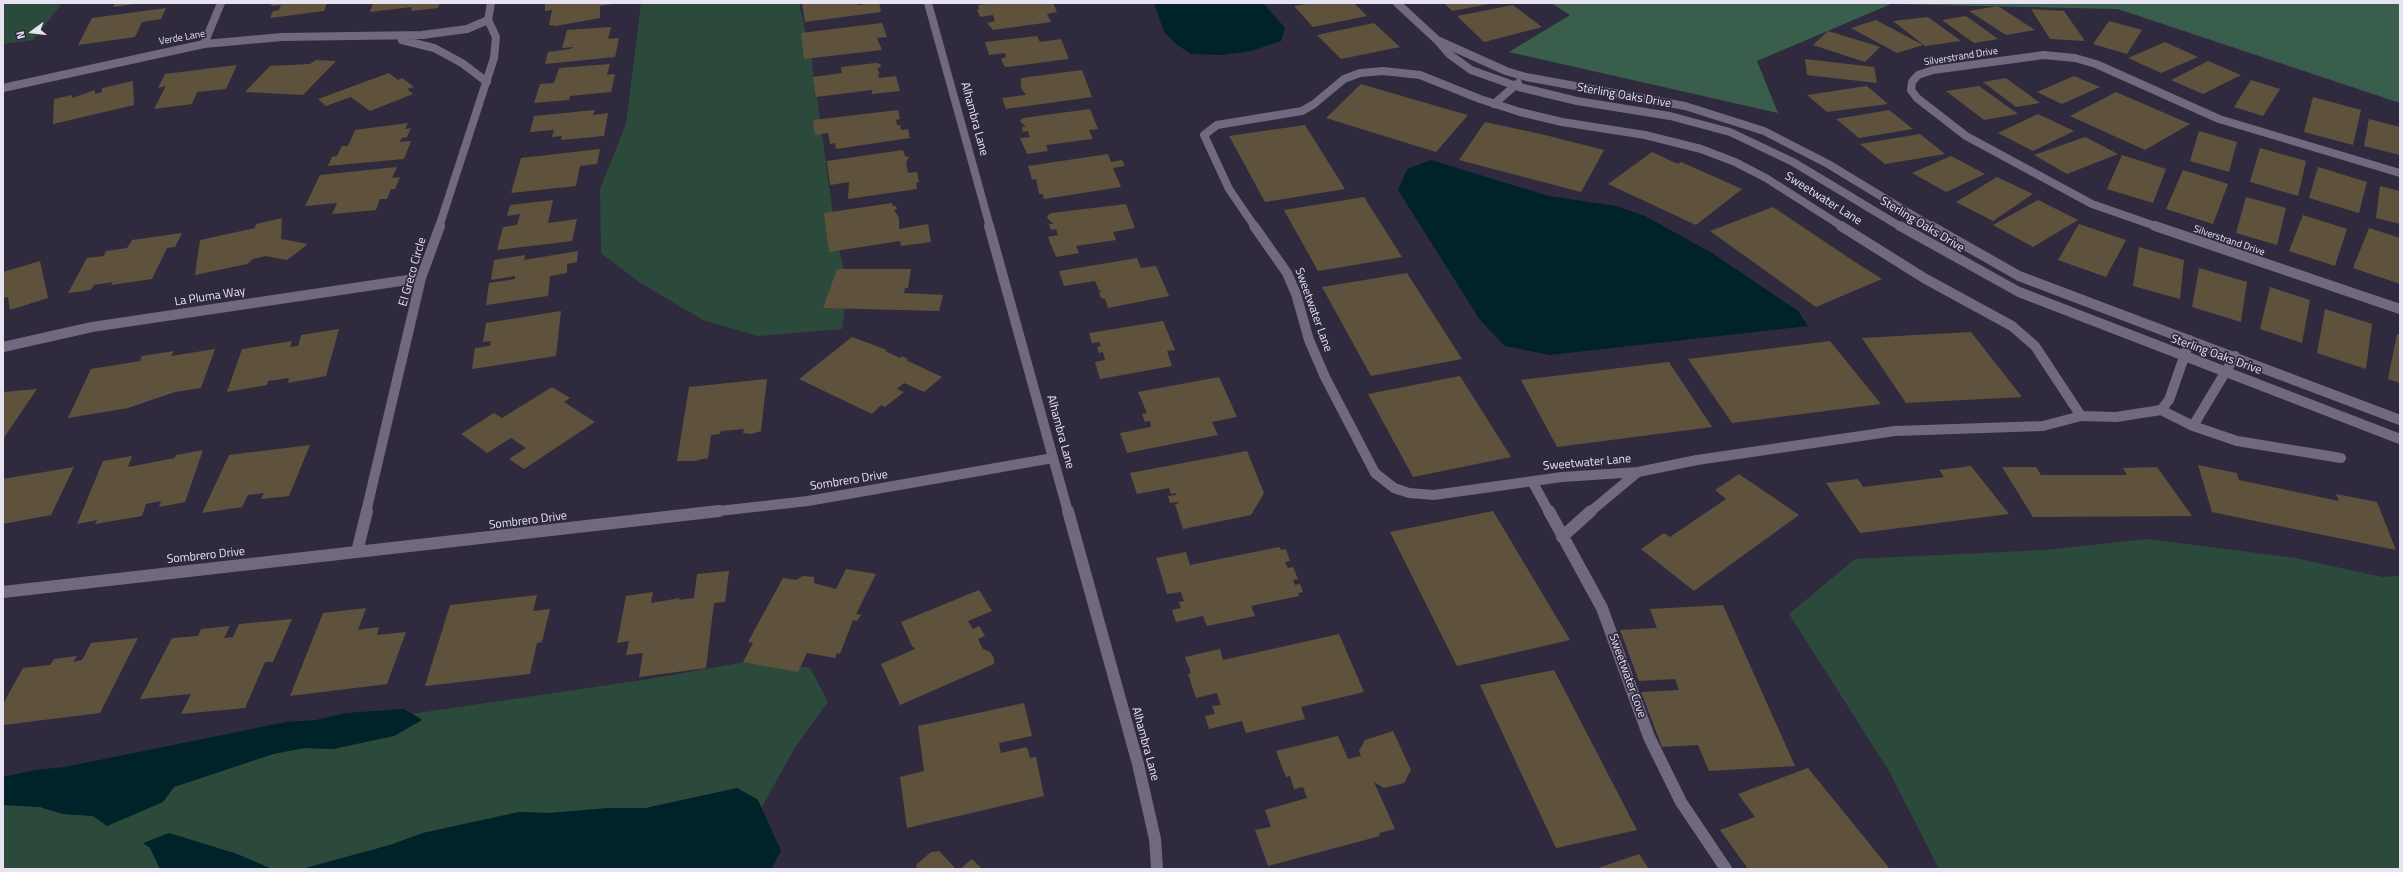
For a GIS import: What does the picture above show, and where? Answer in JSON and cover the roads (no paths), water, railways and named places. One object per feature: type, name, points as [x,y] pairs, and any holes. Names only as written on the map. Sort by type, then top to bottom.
[{"type":"street","points":[[204,44],[222,3]]},
{"type":"street","points":[[488,20],[491,3]]},
{"type":"street","name":"Alhambra Lane","points":[[928,3],[1138,764],[1155,839],[1157,869]]},
{"type":"street","name":"Sterling Oaks Drive","points":[[1397,3],[1437,40],[1449,54],[1471,70],[1515,86],[1571,99],[1670,116],[1730,132],[1793,162],[1939,249],[2013,289],[2400,439]]},
{"type":"street","name":"Verde Lane","points":[[3,88],[204,44],[282,37],[422,35],[467,29],[488,20]]},
{"type":"street","name":"El Greco Circle","points":[[357,552],[421,278],[487,82],[497,47],[496,36],[488,20]]},
{"type":"street","name":"Verde Lane","points":[[368,36],[402,40],[434,48],[462,63],[487,82]]},
{"type":"street","name":"Sterling Oaks Drive","points":[[1437,40],[1506,71],[1526,77],[1692,108],[1764,131],[1828,164],[1983,257],[2019,276],[2235,356],[2400,420]]},
{"type":"street","name":"Silverstrand Drive","points":[[2400,174],[2220,119],[2096,64],[2076,58],[2044,55],[1933,70],[1918,75],[1912,82],[1912,90],[1917,98],[1966,136],[2092,204],[2400,309]]},
{"type":"street","name":"Sweetwater Lane","points":[[2081,416],[2035,346],[2012,326],[1924,278],[1759,175],[1701,149],[1671,140],[1562,122],[1494,104],[1420,75],[1389,71],[1360,73],[1337,84],[1314,104],[1302,111],[1218,125],[1206,131],[1204,139],[1229,189],[1288,273],[1296,294],[1309,340],[1325,377],[1375,473],[1394,488],[1423,495],[1532,481],[1638,472],[1696,460],[1896,431],[2043,426],[2081,416],[2116,417],[2161,410]]},
{"type":"street","points":[[1494,104],[1526,77]]},
{"type":"street","name":"La Pluma Way","points":[[3,347],[49,335],[92,327],[421,278]]},
{"type":"street","points":[[2190,340],[2169,400],[2161,410],[2193,426],[2237,441],[2341,458]]},
{"type":"street","points":[[2193,426],[2235,356]]},
{"type":"street","name":"Sombrero Drive","points":[[3,592],[808,501],[1054,458]]},
{"type":"street","name":"Sweetwater Lane","points":[[1562,536],[1605,498],[1638,472]]},
{"type":"street","name":"Sweetwater Cove","points":[[1532,481],[1602,608],[1649,738],[1681,802],[1726,869]]}]
